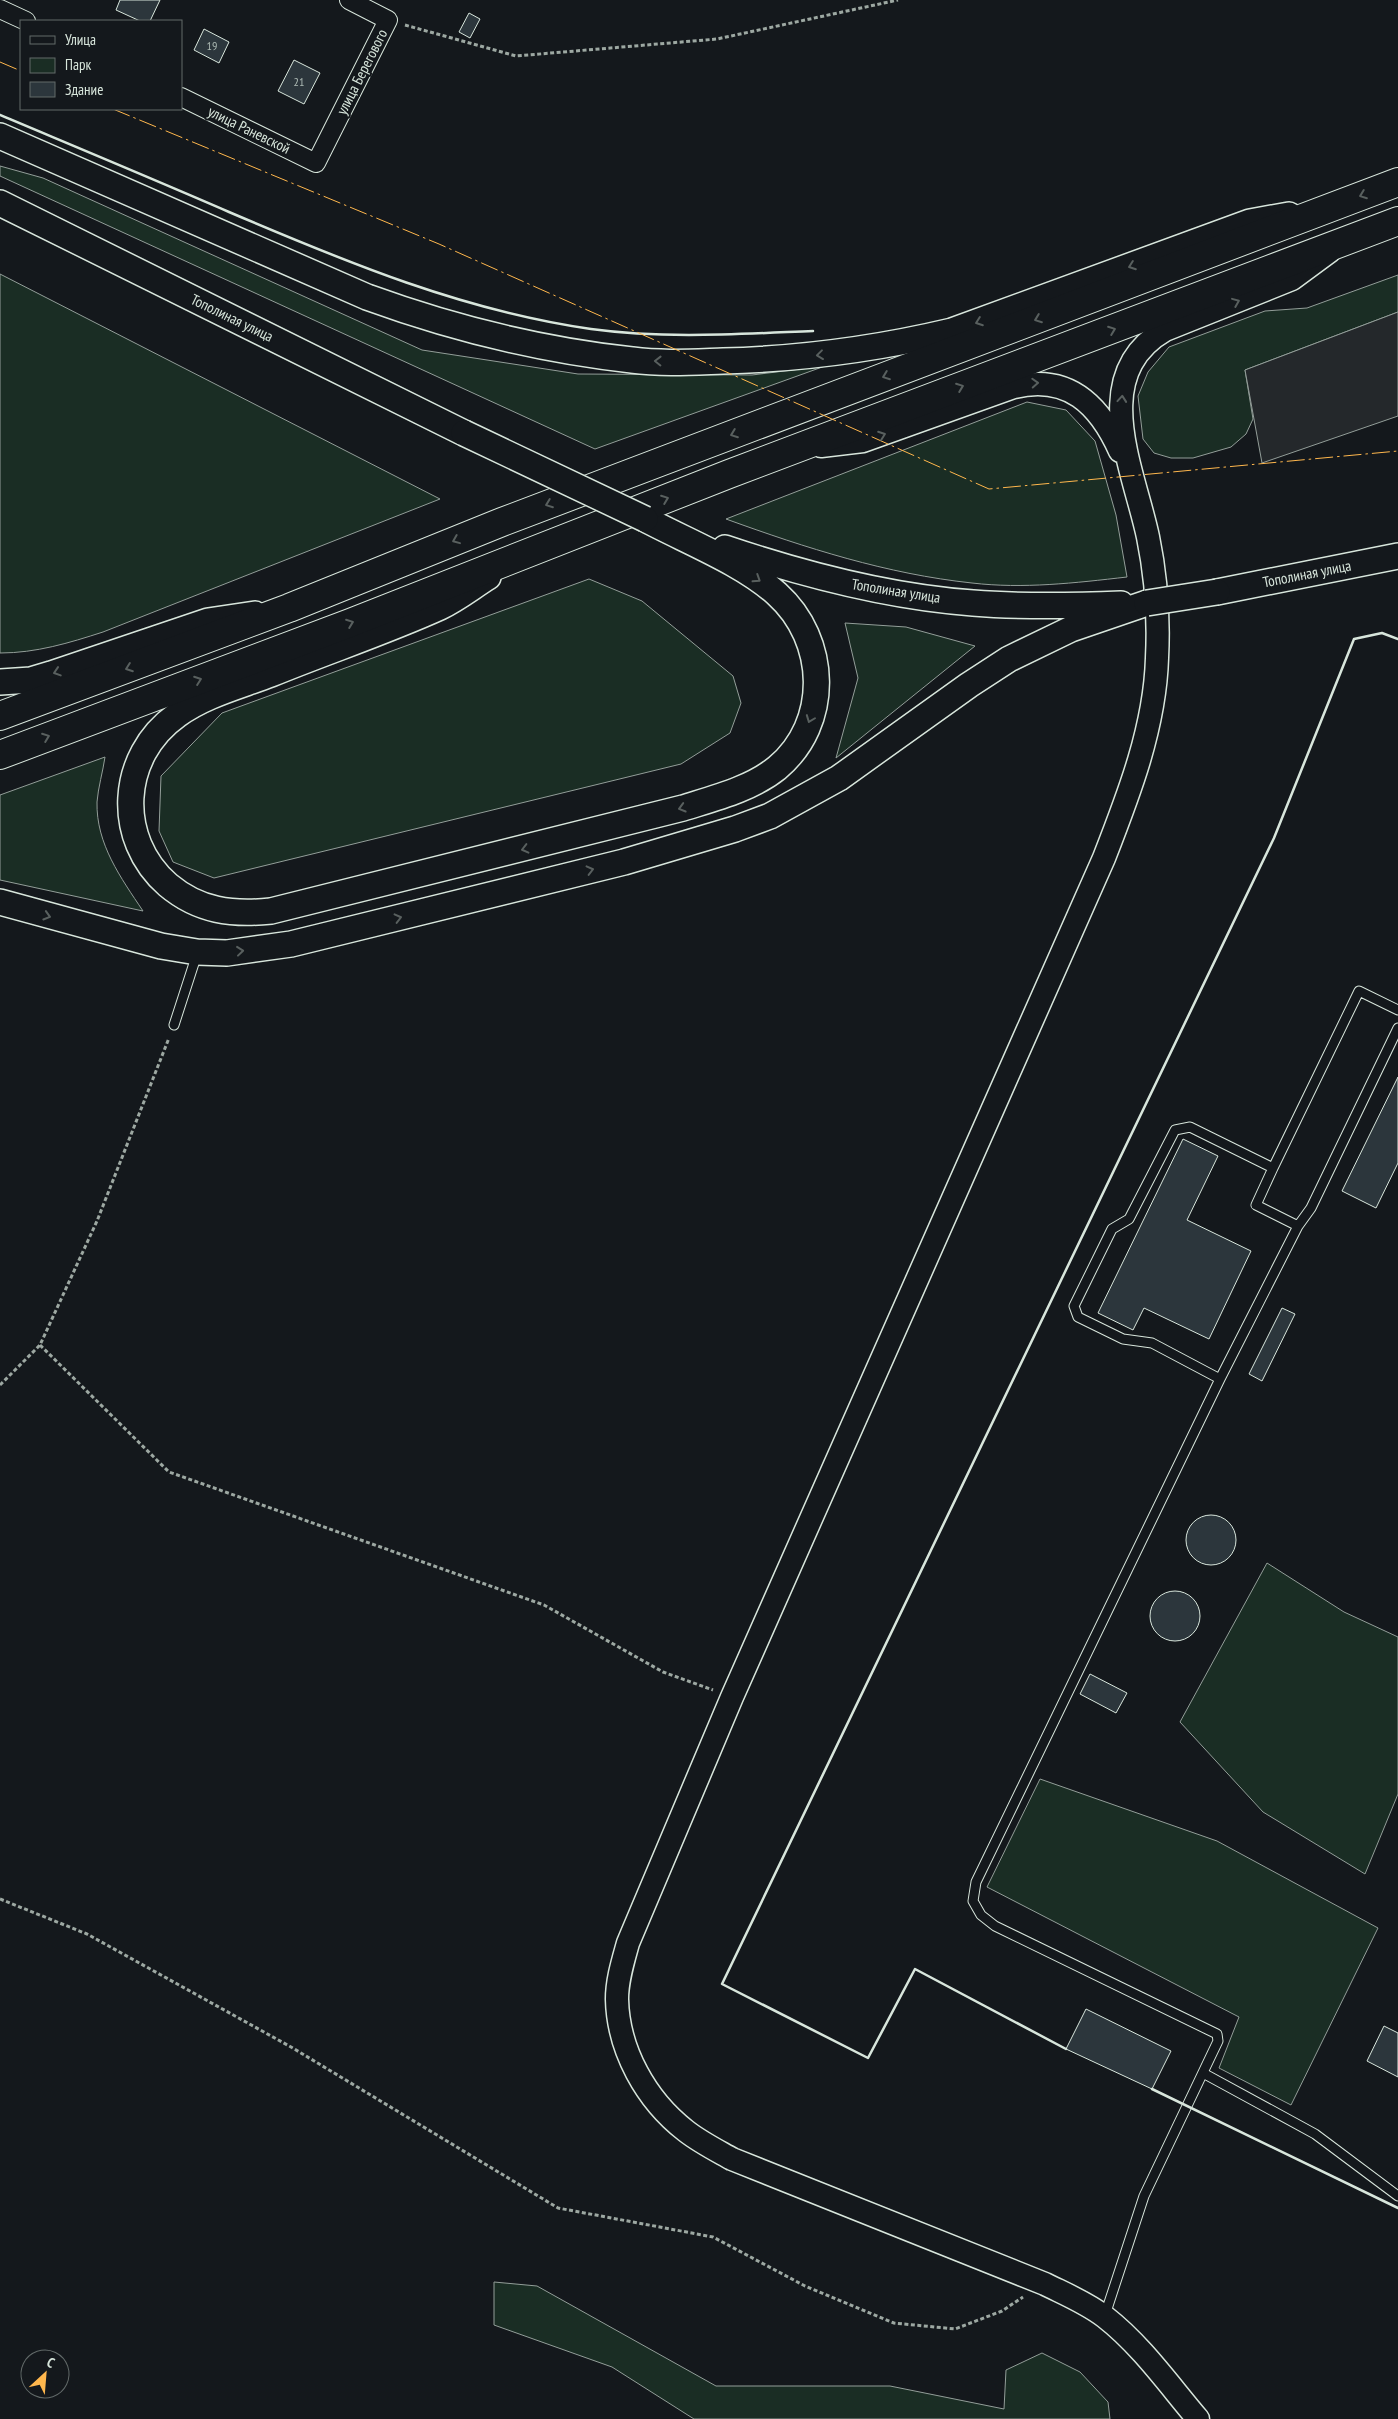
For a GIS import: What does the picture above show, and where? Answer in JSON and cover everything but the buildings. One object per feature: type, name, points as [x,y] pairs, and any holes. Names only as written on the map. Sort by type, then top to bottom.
[{"type":"highway","points":[[0,716],[289,608],[502,522],[1398,182]]},
{"type":"highway","points":[[0,755],[350,623],[800,448],[1398,221]]},
{"type":"main road","points":[[0,136],[303,271],[376,301],[472,332],[516,342],[633,360],[701,362],[779,360],[912,341],[952,331],[1250,222],[1329,208]]},
{"type":"main road","name":"Тополиная улица","points":[[0,203],[464,433],[645,519],[722,552],[816,576],[887,591],[1070,618],[1147,602],[1217,592],[1398,556]]},
{"type":"main road","points":[[522,555],[441,606],[213,696],[176,715],[153,739],[136,771],[131,788],[130,819],[140,850],[149,864],[178,893],[194,903],[230,913],[271,911],[616,826],[722,796],[763,777],[785,760],[812,717],[817,688],[815,657],[802,626],[790,608],[777,594],[722,552]]},
{"type":"main road","points":[[0,682],[31,680],[208,621],[289,608]]},
{"type":"main road","points":[[0,902],[132,939],[197,952],[227,953],[291,944],[624,862],[735,829],[770,816],[805,799],[839,778],[969,685],[1070,618]]},
{"type":"street","name":"улица Берегового","points":[[316,163],[388,20],[349,0]]},
{"type":"street","points":[[0,9],[24,20]]},
{"type":"street","name":"улица Раневской","points":[[182,97],[316,163]]},
{"type":"street","points":[[1198,2419],[1127,2337],[1104,2317],[1045,2284],[732,2158],[686,2132],[665,2113],[650,2094],[626,2049],[618,2007],[620,1972],[625,1952],[732,1697],[1104,858],[1126,801],[1149,720],[1157,658],[1152,562],[1133,482],[1121,414],[1121,398],[1127,371],[1144,344],[1165,330],[1301,274],[1340,243]]},
{"type":"street","points":[[800,448],[863,441],[1014,387],[1032,382],[1045,383],[1071,391],[1099,413],[1110,430],[1133,482]]},
{"type":"lane","points":[[174,1025],[197,952]]},
{"type":"lane","points":[[1298,1226],[1256,1205],[1273,1168],[1359,991],[1398,1010]]},
{"type":"lane","points":[[1104,2317],[1144,2196],[1218,2041],[1217,2034],[995,1926],[981,1915],[972,1901],[976,1882],[1220,1379],[1298,1226],[1311,1208],[1398,1028]]},
{"type":"lane","points":[[1220,1379],[1152,1343],[1123,1339],[1078,1317],[1074,1306],[1112,1229],[1129,1219],[1176,1130],[1190,1127],[1273,1168]]},
{"type":"lane","points":[[1202,2072],[1314,2134],[1398,2196]]},
{"type":"path","points":[[388,20],[516,56],[717,39],[898,0]]},
{"type":"path","points":[[0,1384],[40,1345],[97,1221],[174,1025]]},
{"type":"path","points":[[40,1345],[169,1472],[544,1605],[663,1672],[732,1697]]},
{"type":"path","points":[[0,1899],[87,1934],[113,1948],[291,2047],[558,2208],[713,2237],[805,2286],[894,2323],[955,2329],[1002,2311],[1045,2284]]},
{"type":"green space","points":[[0,166],[43,178],[422,350],[578,374],[752,375],[825,366],[595,449],[0,176]]},
{"type":"green space","points":[[0,274],[440,499],[103,632],[39,649],[0,653]]},
{"type":"green space","points":[[1398,275],[1398,312],[1245,370],[1253,419],[1246,434],[1231,447],[1193,458],[1171,458],[1154,453],[1143,439],[1138,396],[1148,372],[1169,347],[1265,311],[1307,308]]},
{"type":"green space","points":[[1027,402],[1066,410],[1095,441],[1116,515],[1127,577],[1030,585],[991,585],[940,579],[878,566],[817,550],[726,519]]},
{"type":"green space","points":[[589,579],[642,601],[733,676],[741,703],[730,733],[681,764],[214,878],[173,862],[159,831],[161,776],[222,713]]},
{"type":"green space","points":[[845,623],[906,627],[975,646],[836,758],[858,678]]},
{"type":"green space","points":[[105,757],[97,802],[101,832],[111,860],[143,911],[0,880],[0,795]]},
{"type":"green space","points":[[1267,1563],[1344,1612],[1398,1637],[1398,1794],[1365,1874],[1263,1812],[1180,1722]]},
{"type":"green space","points":[[1040,1779],[1217,1841],[1378,1928],[1291,2105],[1219,2068],[1239,2017],[987,1887]]},
{"type":"green space","points":[[494,2282],[537,2286],[716,2386],[890,2386],[1004,2409],[1006,2370],[1042,2353],[1080,2372],[1108,2402],[1110,2419],[694,2419],[612,2367],[494,2325]]},
{"type":"shaded area","points":[[1398,312],[1398,416],[1262,463],[1245,370]]},
{"type":"wall","points":[[0,115],[317,249],[406,283],[497,310],[591,329],[646,334],[702,335],[813,331]]},
{"type":"wall","points":[[1066,2049],[915,1969],[868,2058],[722,1984],[1274,838],[1354,639],[1382,633],[1398,639]]},
{"type":"wall","points":[[1152,2089],[1398,2208]]},
{"type":"power","points":[[0,62],[20,71]]},
{"type":"power","points":[[115,110],[439,244],[989,489],[1398,451]]}]
